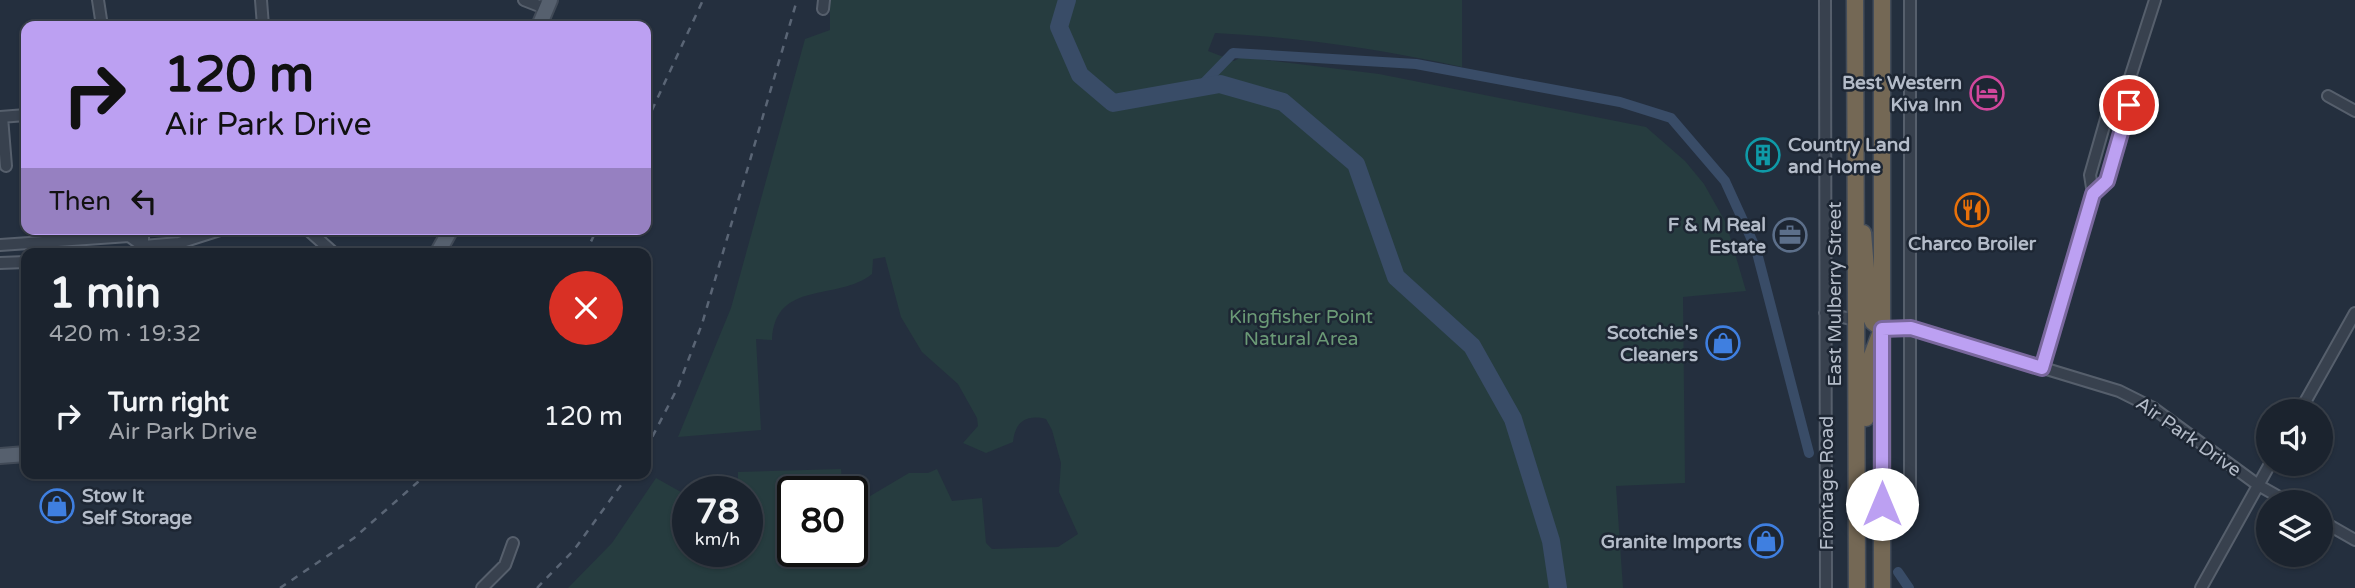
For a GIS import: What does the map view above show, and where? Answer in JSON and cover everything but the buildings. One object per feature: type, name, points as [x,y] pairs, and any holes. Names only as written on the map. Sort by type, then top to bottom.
[{"type":"highway","name":"East Mulberry Street","points":[[1855,0],[1855,320],[1859,588]]},
{"type":"highway","points":[[1882,0],[1882,588]]},
{"type":"highway","points":[[1855,179],[1865,247],[1870,315],[1873,322],[1882,329]]},
{"type":"highway","points":[[1859,588],[1867,369],[1882,329]]},
{"type":"main road","points":[[0,456],[21,454]]},
{"type":"street","points":[[98,0],[101,21]]},
{"type":"street","points":[[261,0],[263,21]]},
{"type":"street","points":[[524,0],[548,5]]},
{"type":"street","name":"Frontage Road","points":[[1825,0],[1826,588]]},
{"type":"street","points":[[1882,504],[1910,511],[1910,0]]},
{"type":"street","points":[[2093,194],[2107,181],[2129,105],[2127,87],[2155,0]]},
{"type":"street","points":[[2042,368],[2093,194],[2090,175],[2112,98],[2127,87]]},
{"type":"street","points":[[2328,96],[2355,111]]},
{"type":"street","points":[[6,166],[1,117],[21,115]]},
{"type":"street","points":[[143,235],[144,246]]},
{"type":"street","points":[[141,248],[179,243],[204,235]]},
{"type":"street","points":[[314,235],[328,248]]},
{"type":"street","points":[[0,245],[129,236],[144,246]]},
{"type":"street","points":[[0,263],[21,262]]},
{"type":"street","points":[[1825,313],[1855,320]]},
{"type":"street","points":[[2307,399],[2355,313]]},
{"type":"street","name":"Air Park Drive","points":[[1882,329],[1911,328],[2111,388],[2153,408],[2267,490]]},
{"type":"street","points":[[2201,588],[2263,476]]},
{"type":"street","points":[[2333,527],[2355,540]]},
{"type":"street","points":[[482,588],[505,565],[513,542]]},
{"type":"green space","name":"Kingfisher Point Natural Area","points":[[830,0],[1462,0],[1462,67],[1339,45],[1215,33],[1208,51],[1234,61],[1241,57],[1379,74],[1646,127],[1685,161],[1704,184],[1726,223],[1746,291],[1683,297],[1685,483],[1616,486],[1623,588],[568,588],[612,543],[656,478],[672,487],[672,567],[763,567],[763,476],[738,476],[738,472],[841,469],[842,476],[777,476],[777,567],[868,567],[868,497],[909,473],[928,473],[937,469],[952,501],[982,498],[986,543],[992,549],[1058,547],[1078,534],[1059,492],[1061,463],[1052,430],[1046,419],[1033,418],[1023,421],[1016,429],[1013,442],[986,453],[963,443],[978,426],[977,418],[958,384],[922,352],[901,317],[885,257],[873,259],[872,274],[858,282],[796,300],[784,308],[776,321],[772,340],[756,339],[761,430],[678,437],[731,308],[805,39],[830,30]]},
{"type":"waterway","points":[[1067,0],[1059,27],[1080,75],[1113,103],[1220,84],[1283,102],[1356,164],[1396,277],[1472,346],[1513,419],[1551,541],[1558,588]]},
{"type":"waterway","points":[[1199,88],[1233,53],[1416,64],[1620,102],[1671,118],[1725,181],[1756,249],[1809,453]]},
{"type":"waterway","points":[[1898,572],[1909,588]]},
{"type":"railway","points":[[651,112],[703,0]]},
{"type":"railway","points":[[651,439],[678,387],[702,324],[797,0]]},
{"type":"railway","points":[[588,248],[594,235]]},
{"type":"railway","points":[[280,588],[354,538],[421,479]]},
{"type":"railway","points":[[537,588],[574,550],[625,479]]},
{"type":"place","name":"Best Western Kiva Inn","points":[[1987,93]]},
{"type":"place","name":"Country Land and Home","points":[[1763,155]]},
{"type":"place","name":"Charco Broiler","points":[[1972,210]]},
{"type":"place","name":"F & M Real Estate","points":[[1790,235]]},
{"type":"place","name":"Scotchie's Cleaners","points":[[1723,343]]},
{"type":"place","name":"Stow It Self Storage","points":[[57,506]]},
{"type":"place","name":"Granite Imports","points":[[1766,541]]},
{"type":"route","points":[[1882,504],[1882,329],[1911,328],[2042,368],[2093,194],[2107,181],[2129,105]]}]
